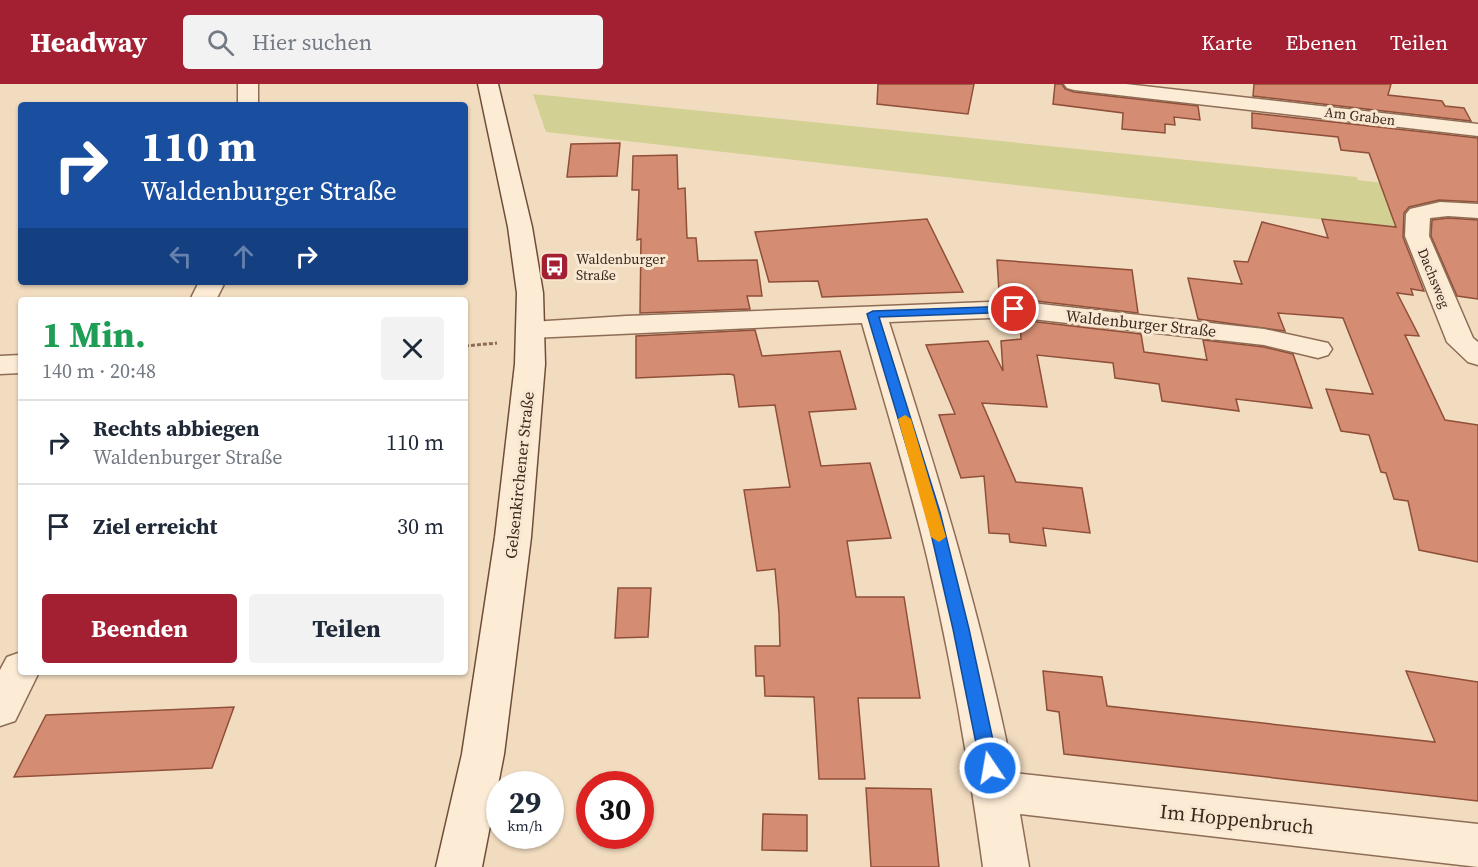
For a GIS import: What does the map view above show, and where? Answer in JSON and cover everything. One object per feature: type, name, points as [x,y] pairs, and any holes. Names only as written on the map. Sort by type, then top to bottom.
[{"type":"street","points":[[248,84],[248,102]]},
{"type":"street","name":"Gelsenkirchener Straße","points":[[459,867],[483,754],[512,549],[530,363],[530,293],[520,227],[488,84]]},
{"type":"street","name":"Am Graben","points":[[1074,84],[1240,93],[1478,130]]},
{"type":"street","name":"Dachsweg","points":[[1478,211],[1452,208],[1428,210],[1418,214],[1417,236],[1461,342],[1478,356]]},
{"type":"street","name":"Waldenburger Straße","points":[[531,330],[1014,309],[1263,337],[1318,349]]},
{"type":"street","points":[[873,314],[933,512],[961,629],[995,791],[1006,867]]},
{"type":"street","points":[[0,365],[18,364]]},
{"type":"street","points":[[0,708],[18,675]]},
{"type":"street","name":"Im Hoppenbruch","points":[[995,791],[1478,846]]},
{"type":"shaded area","points":[[533,94],[1357,177],[1358,180],[1430,189],[1437,203],[1417,205],[1405,210],[1402,221],[1406,229],[546,132]]},
{"type":"building","points":[[878,84],[974,84],[968,114],[877,104]]},
{"type":"building","points":[[1055,84],[1062,84],[1065,89],[1074,92],[1198,106],[1200,120],[1174,117],[1175,125],[1165,124],[1165,133],[1122,129],[1123,113],[1053,104]]},
{"type":"building","points":[[1254,84],[1391,84],[1388,95],[1442,101],[1445,106],[1464,108],[1471,121],[1253,96]]},
{"type":"building","points":[[1252,113],[1478,138],[1478,202],[1439,200],[1409,207],[1404,213],[1403,237],[1424,291],[1411,289],[1413,295],[1397,293],[1419,336],[1405,335],[1445,420],[1478,425],[1478,562],[1419,550],[1408,501],[1394,499],[1386,473],[1381,472],[1369,435],[1341,431],[1326,389],[1373,394],[1343,318],[1278,313],[1285,331],[1198,319],[1188,278],[1242,284],[1234,261],[1248,262],[1262,222],[1328,238],[1322,219],[1396,227],[1369,153],[1341,150],[1338,137],[1252,128]]},
{"type":"building","points":[[620,143],[617,176],[567,177],[571,144]]},
{"type":"building","points":[[677,155],[678,189],[685,188],[687,238],[696,238],[698,261],[757,260],[762,296],[747,296],[750,309],[640,313],[641,239],[637,240],[639,190],[632,190],[633,156]]},
{"type":"building","points":[[1448,218],[1478,220],[1478,299],[1457,296],[1431,236],[1432,220]]},
{"type":"building","points":[[927,219],[963,292],[822,297],[818,281],[769,282],[755,232]]},
{"type":"building","points":[[997,260],[1132,270],[1138,313],[1019,299],[1019,290],[999,291]]},
{"type":"building","points":[[1020,320],[1141,334],[1144,352],[1207,360],[1203,340],[1264,347],[1293,354],[1312,408],[1236,399],[1239,411],[1162,401],[1159,384],[1115,378],[1113,363],[1037,355],[1047,407],[982,403],[1016,482],[1082,488],[1090,533],[1043,528],[1046,546],[1010,542],[1009,534],[989,533],[984,476],[961,478],[939,415],[955,414],[926,345],[988,341],[1003,371],[1001,341],[1021,339]]},
{"type":"building","points":[[755,330],[762,356],[840,351],[856,409],[809,412],[821,466],[870,463],[891,538],[847,541],[856,597],[904,597],[920,698],[858,698],[865,779],[819,779],[814,697],[765,696],[764,676],[756,676],[755,646],[780,646],[779,613],[775,569],[757,571],[744,490],[790,487],[775,405],[739,407],[734,375],[729,374],[636,378],[636,336]]},
{"type":"building","points":[[618,588],[651,588],[648,637],[615,638]]},
{"type":"building","points":[[1043,671],[1102,677],[1107,706],[1435,742],[1406,671],[1478,682],[1478,801],[1064,754],[1059,712],[1047,710]]},
{"type":"building","points":[[234,707],[212,768],[14,777],[46,715]]},
{"type":"building","points":[[866,788],[931,789],[939,867],[871,867]]},
{"type":"building","points":[[763,814],[807,815],[807,851],[762,850]]},
{"type":"slow traffic","points":[[905,419],[939,537]]},
{"type":"place","name":"Waldenburger Straße","points":[[555,267]]},
{"type":"route","points":[[990,768],[961,629],[933,512],[873,314],[1014,309]]}]
